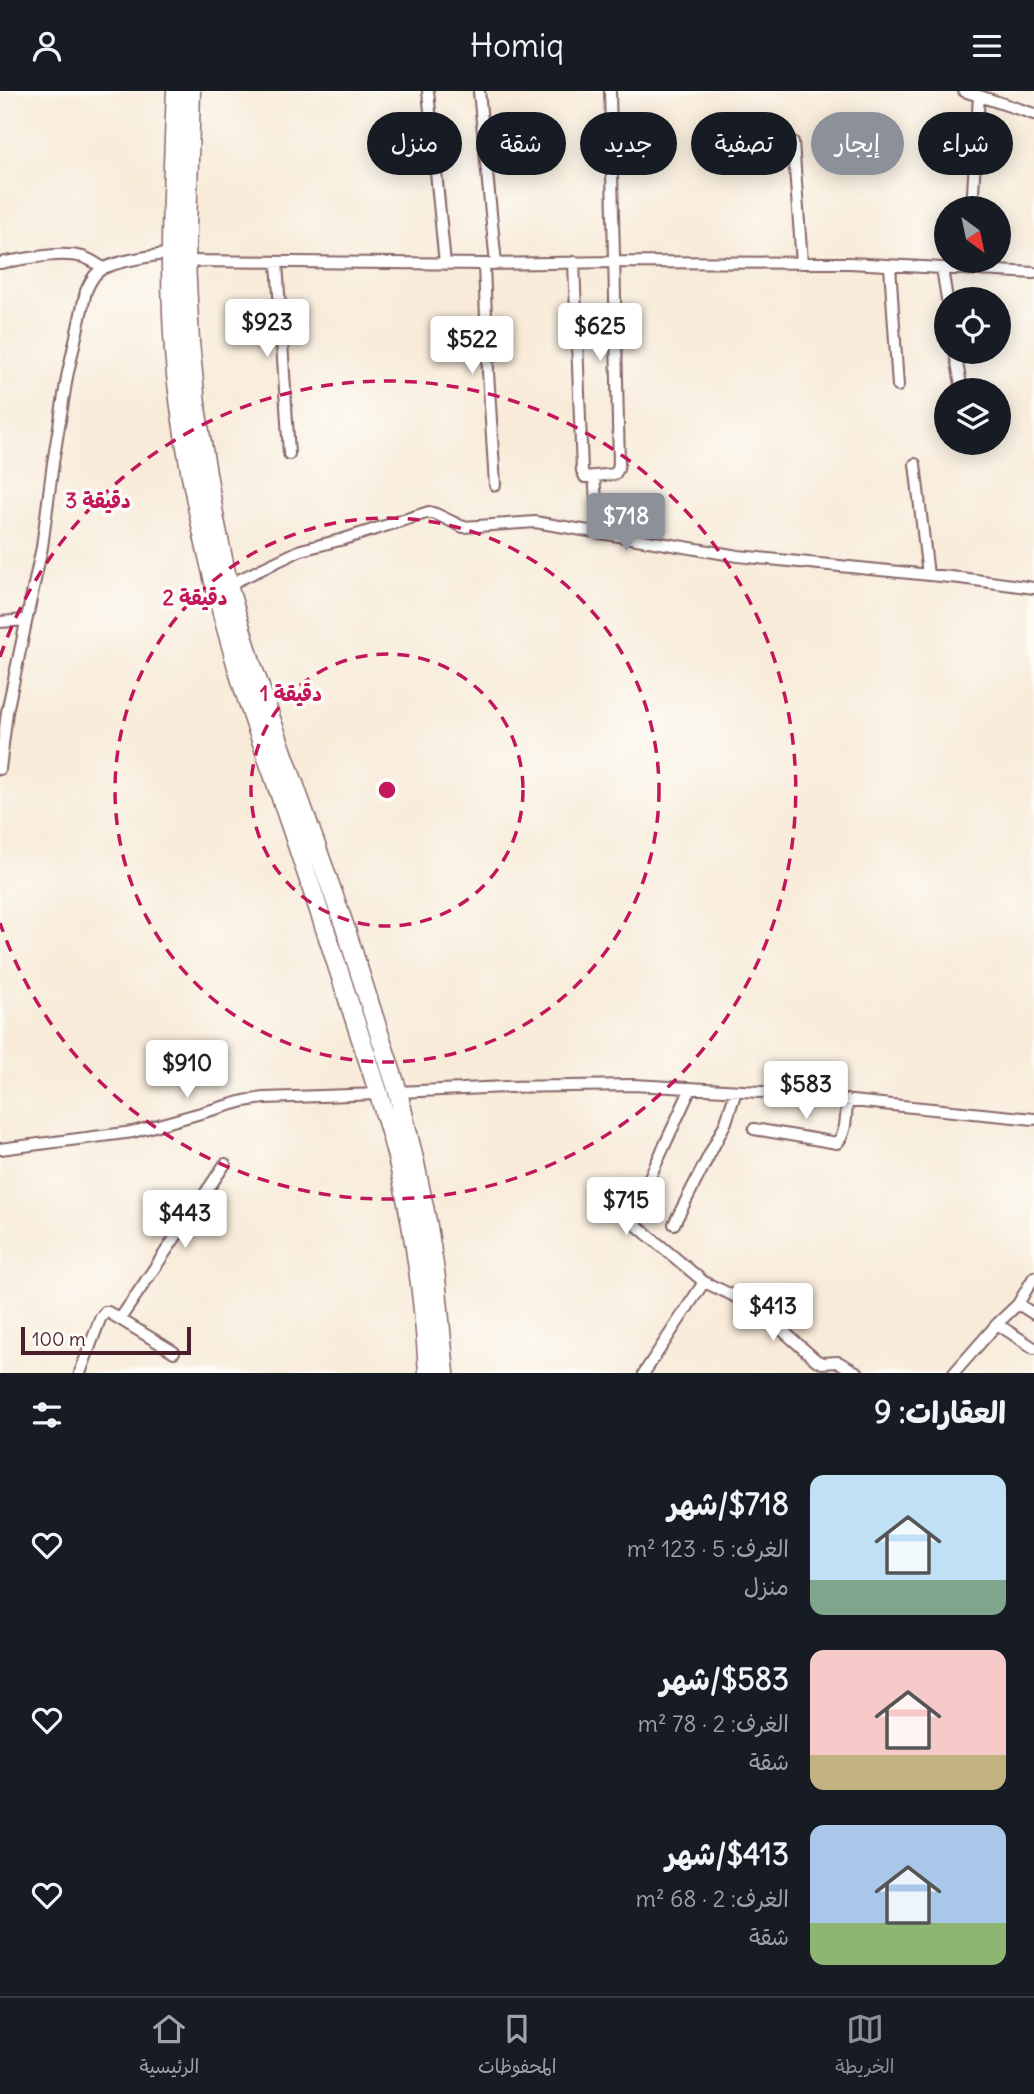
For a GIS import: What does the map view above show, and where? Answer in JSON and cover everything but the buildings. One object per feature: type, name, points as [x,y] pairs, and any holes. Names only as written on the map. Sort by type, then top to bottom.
[{"type":"main road","points":[[176,91],[179,257],[176,372],[199,522],[237,670],[321,915],[397,1158],[409,1218],[428,1373]]},
{"type":"main road","points":[[191,91],[179,257],[203,459],[228,585],[252,665],[338,909],[398,1092],[428,1226],[445,1373]]},
{"type":"main road","points":[[321,915],[338,909]]},
{"type":"street","points":[[428,91],[446,264]]},
{"type":"street","points":[[479,91],[496,264]]},
{"type":"street","points":[[574,262],[582,471],[585,477],[594,477],[615,474],[618,469],[610,91]]},
{"type":"street","points":[[964,91],[1034,114]]},
{"type":"street","points":[[973,196],[979,96]]},
{"type":"street","points":[[795,175],[802,263]]},
{"type":"street","points":[[0,263],[38,257],[75,256],[88,259],[103,268]]},
{"type":"street","points":[[0,769],[7,712],[42,547],[53,463],[82,303],[92,279],[103,268],[134,259],[179,257],[277,262],[802,263],[934,268]]},
{"type":"street","points":[[277,262],[289,454]]},
{"type":"street","points":[[484,264],[495,485]]},
{"type":"street","points":[[890,266],[898,386]]},
{"type":"street","points":[[1012,270],[1034,273]]},
{"type":"street","points":[[915,464],[928,575]]},
{"type":"street","points":[[594,477],[599,531]]},
{"type":"street","points":[[228,585],[301,550],[429,512],[463,527],[535,522],[738,556],[1034,588]]},
{"type":"street","points":[[0,622],[26,620]]},
{"type":"street","points":[[398,1092],[606,1085],[736,1091],[1034,1119]]},
{"type":"street","points":[[691,1089],[632,1216],[636,1225],[704,1282],[765,1315],[816,1360],[822,1363],[838,1362],[858,1373]]},
{"type":"street","points":[[674,1224],[726,1122],[736,1091]]},
{"type":"street","points":[[0,1149],[133,1132],[254,1100],[379,1094]]},
{"type":"street","points":[[754,1129],[837,1143],[844,1131],[847,1100]]},
{"type":"street","points":[[120,1319],[225,1164]]},
{"type":"street","points":[[954,1373],[1018,1304],[1034,1277]]},
{"type":"street","points":[[644,1373],[704,1282]]},
{"type":"street","points":[[1018,1304],[1034,1314]]},
{"type":"street","points":[[80,1373],[102,1314],[108,1312],[174,1352]]},
{"type":"street","points":[[997,1324],[1034,1348]]}]
